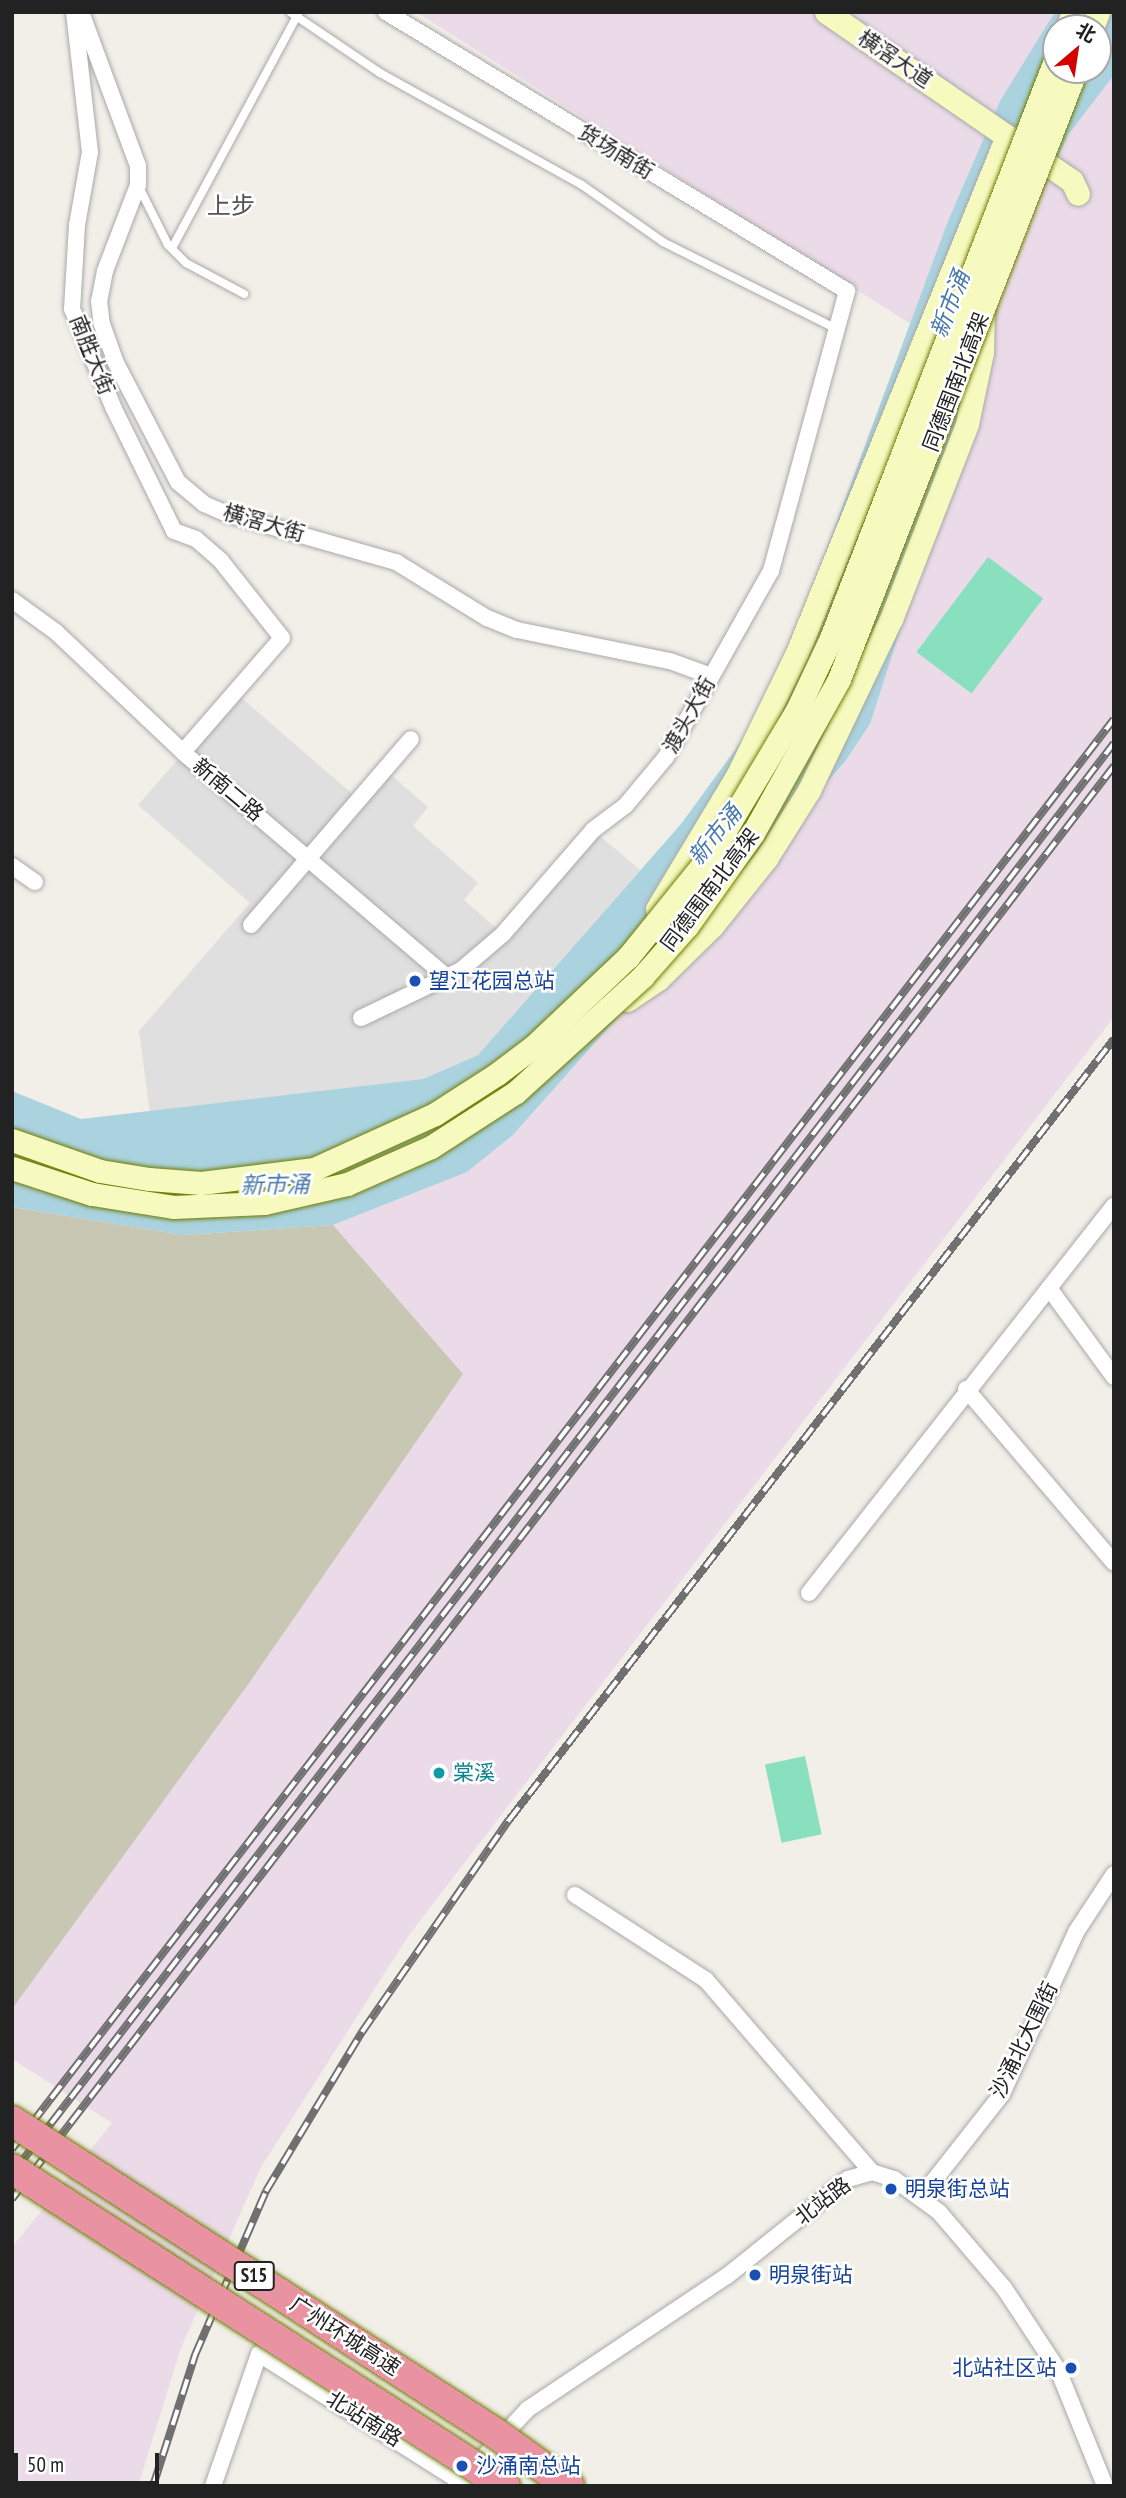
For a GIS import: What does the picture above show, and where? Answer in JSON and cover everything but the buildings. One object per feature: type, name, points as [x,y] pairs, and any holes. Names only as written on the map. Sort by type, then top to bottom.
[{"type":"highway","name":"广州环城高速","points":[[12,2121],[472,2418],[569,2486]]},
{"type":"highway","name":"广州环城高速","points":[[12,2169],[505,2486]]},
{"type":"main road","name":"横滘大道","points":[[826,12],[1013,139],[1075,187]]},
{"type":"main road","name":"同德围南北高架","points":[[12,1140],[100,1171],[149,1179],[201,1183],[314,1169],[435,1114],[497,1074],[534,1046],[628,957],[709,857],[777,749],[813,676],[1046,84]]},
{"type":"main road","name":"同德围南北高架","points":[[12,1168],[92,1194],[173,1207],[223,1208],[305,1196],[373,1174],[431,1147],[516,1092],[599,1020],[687,926],[753,834],[817,723],[873,600],[1071,84]]},
{"type":"main road","points":[[628,957],[737,776],[797,653],[1013,139]]},
{"type":"main road","points":[[599,1020],[687,953],[745,888],[809,790],[848,712],[891,620],[967,424],[982,352],[980,249],[1013,139]]},
{"type":"street","name":"南胜大街","points":[[74,12],[90,152],[76,236],[72,309],[114,409],[174,531],[196,539],[221,561],[282,638],[183,752]]},
{"type":"street","points":[[81,12],[138,166],[138,185]]},
{"type":"street","name":"货场南街","points":[[386,12],[847,292]]},
{"type":"street","name":"横滘大街","points":[[138,185],[105,271],[99,301],[102,324],[158,446],[189,493],[227,514],[396,562],[487,618],[517,630],[670,661],[711,676]]},
{"type":"street","name":"渡头大街","points":[[361,1018],[447,977],[502,934],[593,830],[626,805],[666,757],[771,571],[847,292]]},
{"type":"street","name":"新南二路","points":[[12,600],[56,632],[183,752],[447,977]]},
{"type":"street","points":[[251,925],[411,739]]},
{"type":"street","points":[[12,866],[35,882]]},
{"type":"street","points":[[808,1592],[1114,1206]]},
{"type":"street","points":[[1049,1288],[1114,1377]]},
{"type":"street","points":[[966,1390],[1114,1563]]},
{"type":"street","name":"沙涌北大围街","points":[[921,2197],[1002,2094],[1076,1932],[1114,1874]]},
{"type":"street","points":[[575,1895],[706,1980],[872,2172]]},
{"type":"street","name":"北站路","points":[[464,2484],[539,2401],[727,2276],[841,2184],[872,2172],[894,2179],[921,2197],[981,2260],[1042,2344],[1075,2404],[1105,2486]]},
{"type":"street","name":"北站南路","points":[[213,2486],[259,2354],[464,2484]]},
{"type":"lane","points":[[172,248],[295,14],[380,73],[582,185],[663,242],[837,329]]},
{"type":"lane","points":[[138,185],[172,248],[186,263],[244,294]]},
{"type":"shaded area","points":[[416,12],[1114,12],[1114,1017],[409,1935],[261,2167],[181,2348],[138,2486],[12,2486],[12,2247],[112,2123],[12,2059],[12,1207],[184,1235],[333,1225],[467,1172],[512,1136],[845,763],[870,724],[947,485],[979,367]]},
{"type":"shaded area","points":[[236,693],[358,799],[384,769],[428,807],[413,826],[478,883],[464,900],[502,933],[593,830],[640,870],[478,1055],[423,1079],[150,1114],[139,1031],[250,903],[138,805]]},
{"type":"shaded area","points":[[12,1207],[184,1235],[333,1225],[463,1374],[249,1683],[12,2009]]},
{"type":"green space","points":[[988,557],[1043,599],[971,694],[916,652]]},
{"type":"green space","points":[[805,1756],[822,1834],[782,1843],[765,1765]]},
{"type":"water","points":[[1055,12],[1114,12],[1112,78],[1112,14],[1054,14]]},
{"type":"water","name":"新市涌","points":[[1042,33],[1042,84],[1107,84],[1068,135],[1003,281],[947,485],[870,724],[845,762],[512,1136],[467,1172],[333,1225],[184,1235],[12,1207],[12,1091],[81,1119],[423,1079],[478,1055],[681,824],[770,702],[948,221],[1000,101]]},
{"type":"railway","points":[[12,2149],[1114,719]]},
{"type":"railway","points":[[12,2174],[1114,743]]},
{"type":"railway","points":[[12,2199],[1114,766]]},
{"type":"railway","points":[[153,2486],[195,2355],[266,2191],[362,2032],[509,1820],[1114,1039]]},
{"type":"place","name":"望江花园总站","points":[[415,981]]},
{"type":"place","name":"棠溪","points":[[439,1773]]},
{"type":"place","name":"明泉街总站","points":[[891,2189]]},
{"type":"place","name":"明泉街站","points":[[755,2275]]},
{"type":"place","name":"北站社区站","points":[[1071,2368]]},
{"type":"place","name":"沙涌南总站","points":[[462,2466]]},
{"type":"district","name":"上步","points":[[231,206]]}]
